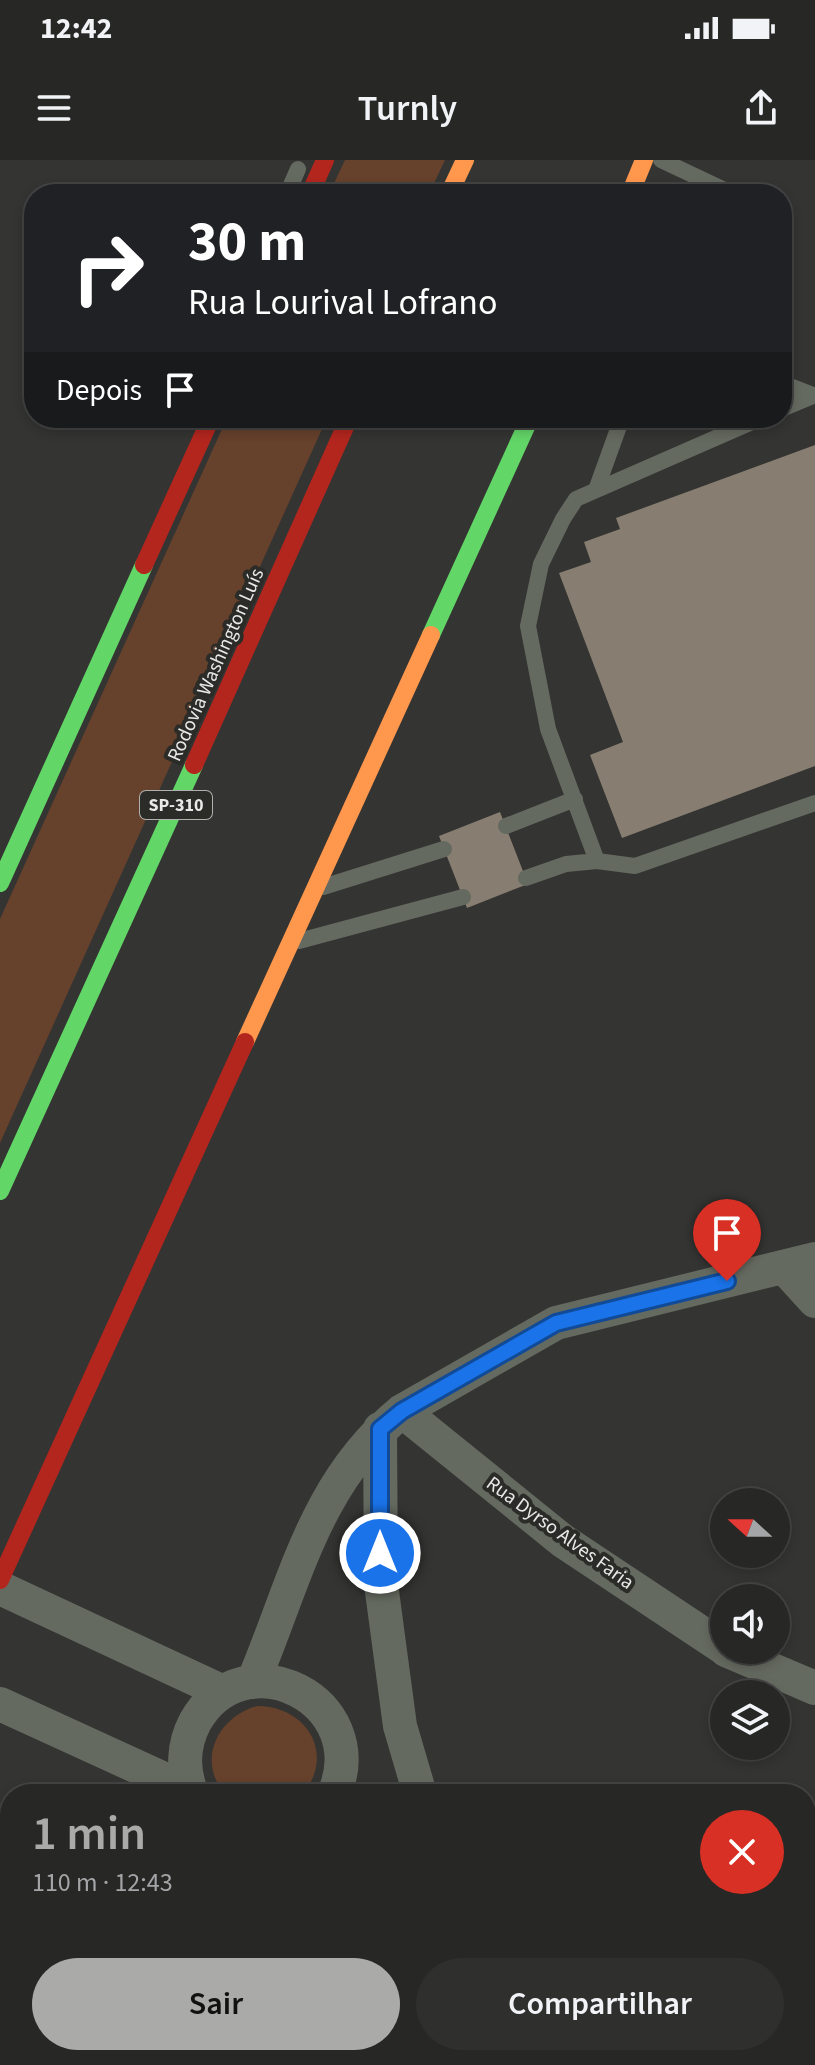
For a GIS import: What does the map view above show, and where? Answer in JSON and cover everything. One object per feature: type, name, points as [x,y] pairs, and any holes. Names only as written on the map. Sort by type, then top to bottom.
[{"type":"highway","points":[[314,184],[325,160]]},
{"type":"highway","points":[[454,184],[465,160]]},
{"type":"highway","points":[[634,184],[644,160]]},
{"type":"highway","points":[[0,883],[205,428]]},
{"type":"highway","name":"Rodovia Washington Luís","points":[[0,1191],[271,597],[345,428]]},
{"type":"highway","points":[[0,1580],[525,428]]},
{"type":"street","points":[[189,1784],[184,1763],[188,1735],[202,1711],[251,1685],[273,1635],[295,1568],[329,1496],[391,1420],[556,1323],[799,1263],[815,1301]]},
{"type":"street","points":[[391,1420],[381,1584],[400,1726],[417,1784]]},
{"type":"street","name":"Rua Dyrso Alves Faria","points":[[391,1420],[563,1541],[710,1639]]},
{"type":"street","points":[[0,1588],[251,1685],[302,1691],[322,1707],[336,1729],[342,1754],[344,1784]]},
{"type":"street","name":"Rua Dyrso Alves Faria","points":[[760,1664],[815,1688]]},
{"type":"street","points":[[0,1704],[174,1784]]},
{"type":"lane","points":[[291,184],[301,160]]},
{"type":"lane","points":[[661,160],[712,184]]},
{"type":"lane","points":[[792,387],[814,395]]},
{"type":"lane","points":[[792,405],[814,395]]},
{"type":"lane","points":[[596,490],[618,428]]},
{"type":"lane","points":[[597,861],[548,729],[528,626],[541,564],[576,499],[738,428]]},
{"type":"lane","points":[[506,826],[575,799]]},
{"type":"lane","points":[[526,878],[566,864],[597,861],[635,866],[815,803]]},
{"type":"lane","points":[[315,890],[444,849]]},
{"type":"lane","points":[[290,943],[463,897]]},
{"type":"shaded area","points":[[345,160],[445,160],[434,184],[334,184]]},
{"type":"shaded area","points":[[222,428],[322,428],[0,1143],[0,919]]},
{"type":"shaded area","points":[[257,1706],[274,1708],[302,1723],[316,1748],[317,1763],[309,1784],[218,1784],[212,1767],[216,1741],[231,1720]]},
{"type":"building","points":[[815,445],[815,766],[622,838],[590,755],[623,742],[559,573],[591,562],[584,542],[620,529],[616,518]]},
{"type":"building","points":[[500,812],[528,884],[467,908],[439,836]]},
{"type":"traffic: fast","points":[[431,635],[525,428]]},
{"type":"traffic: fast","points":[[0,883],[144,565]]},
{"type":"traffic: fast","points":[[0,1191],[194,765]]},
{"type":"traffic: slow","points":[[454,184],[465,160]]},
{"type":"traffic: slow","points":[[634,184],[644,160]]},
{"type":"traffic: slow","points":[[245,1042],[431,635]]},
{"type":"traffic: jam","points":[[314,184],[325,160]]},
{"type":"traffic: jam","points":[[144,565],[206,428]]},
{"type":"traffic: jam","points":[[194,765],[345,428]]},
{"type":"traffic: jam","points":[[0,1580],[245,1042]]},
{"type":"route","points":[[380,1553],[380,1429],[402,1411],[556,1323],[727,1281]]}]
